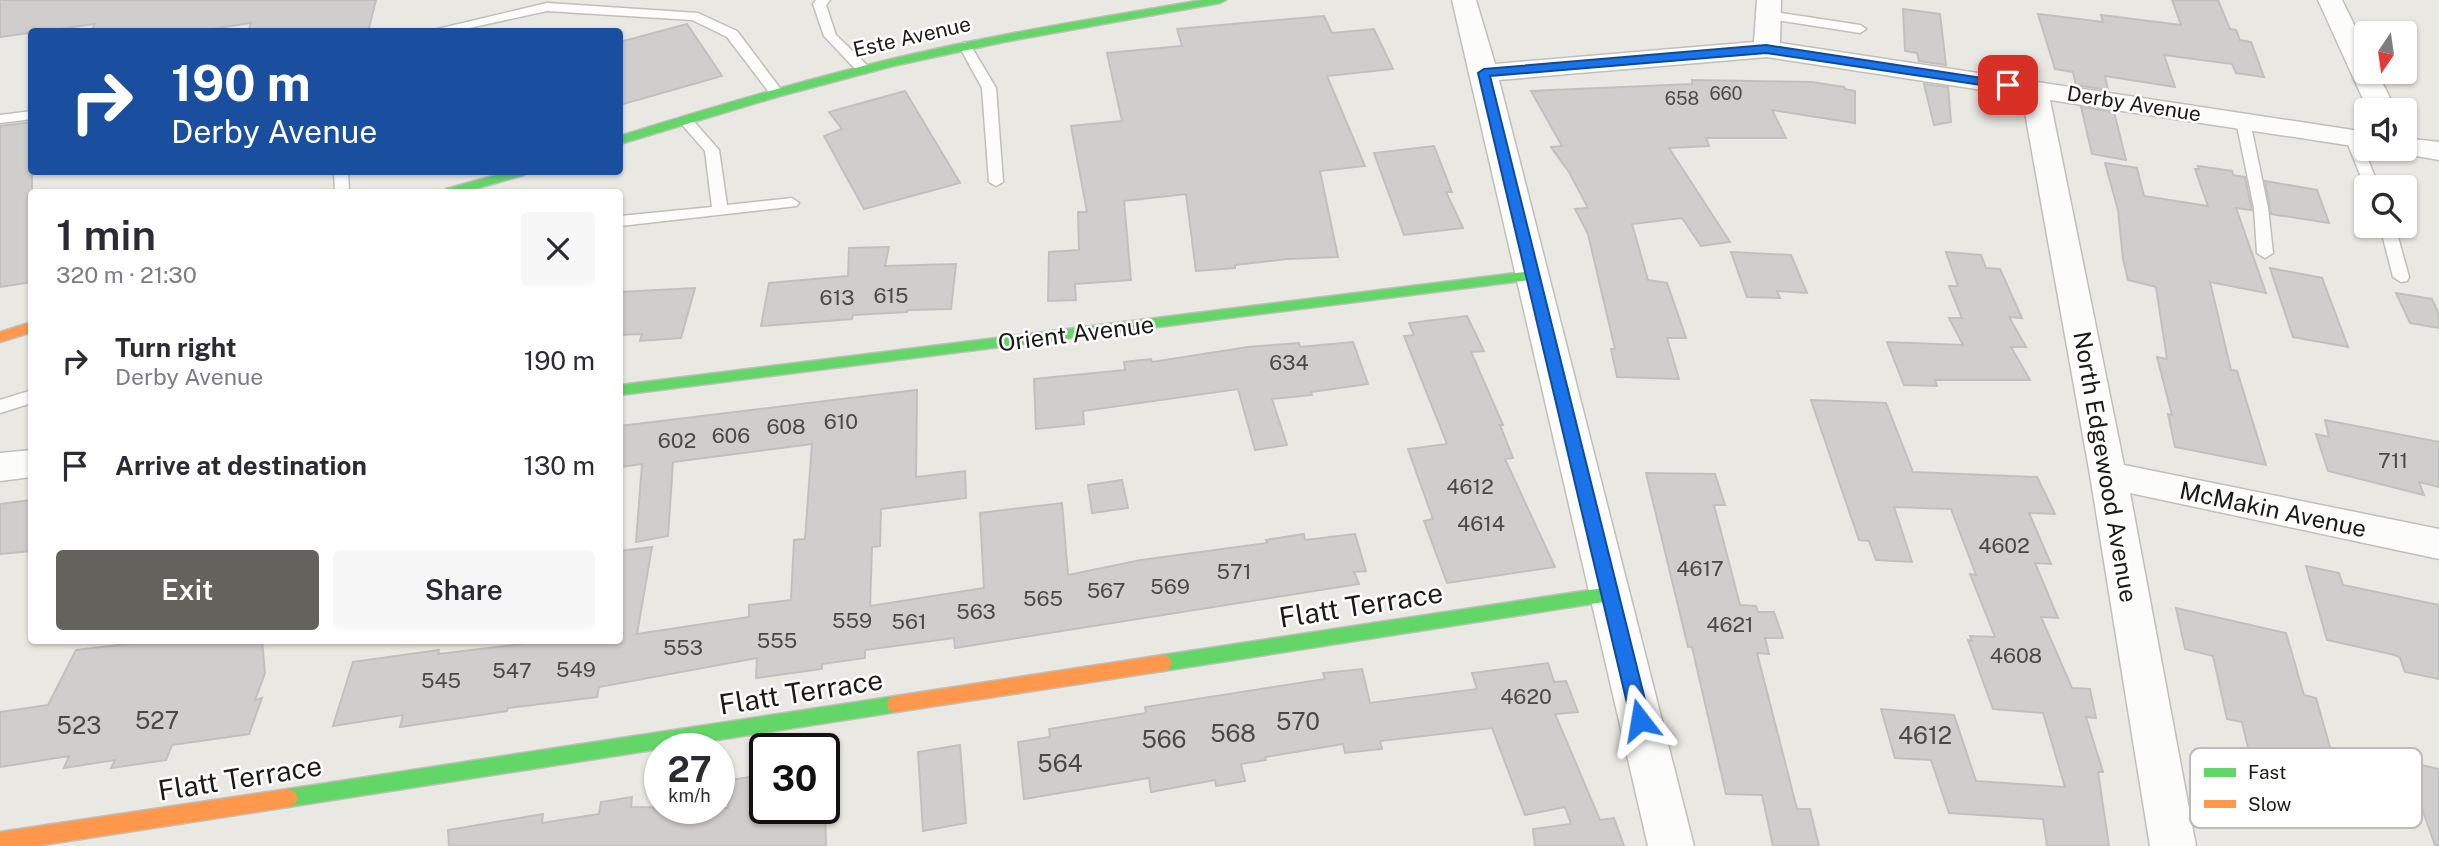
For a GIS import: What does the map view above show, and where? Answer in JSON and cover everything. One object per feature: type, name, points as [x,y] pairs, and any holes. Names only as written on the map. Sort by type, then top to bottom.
[{"type":"street","points":[[1464,0],[1671,846]]},
{"type":"street","points":[[2330,0],[2376,98]]},
{"type":"street","name":"Este Avenue","points":[[623,139],[776,92],[863,69],[965,46],[1211,1]]},
{"type":"street","points":[[1766,49],[1769,7]]},
{"type":"street","name":"Derby Avenue","points":[[1484,73],[1766,49],[2354,138]]},
{"type":"street","name":"North Edgewood Avenue","points":[[2034,89],[2108,475],[2173,846]]},
{"type":"street","points":[[2417,148],[2439,151]]},
{"type":"street","points":[[462,189],[509,175]]},
{"type":"street","name":"Orient Avenue","points":[[623,390],[1532,276]]},
{"type":"street","points":[[0,337],[28,328]]},
{"type":"street","points":[[0,467],[28,464]]},
{"type":"street","name":"McMakin Avenue","points":[[2108,475],[2439,544]]},
{"type":"street","name":"Flatt Terrace","points":[[0,842],[1609,594]]},
{"type":"lane","points":[[820,1],[830,36],[863,69]]},
{"type":"lane","points":[[450,28],[547,7],[694,16],[732,34],[776,92]]},
{"type":"lane","points":[[1769,7],[1860,29]]},
{"type":"lane","points":[[965,46],[989,88],[996,181]]},
{"type":"lane","points":[[0,119],[28,116]]},
{"type":"lane","points":[[685,120],[712,150],[720,208]]},
{"type":"lane","points":[[2244,121],[2261,208],[2265,253]]},
{"type":"lane","points":[[623,221],[720,208],[792,203]]},
{"type":"lane","points":[[2390,238],[2401,277]]},
{"type":"lane","points":[[0,407],[28,397]]},
{"type":"building","points":[[0,0],[376,0],[369,28],[249,28],[251,23],[218,28],[93,28],[95,24],[66,28],[28,28],[28,33],[0,37]]},
{"type":"building","points":[[2172,0],[2218,0],[2230,29],[2236,30],[2240,40],[2251,42],[2264,77],[2236,73],[2232,64],[2164,55],[2175,87],[2105,76],[2108,90],[2076,85],[2073,72],[2055,69],[2038,14],[2103,22],[2101,15],[2181,25]]},
{"type":"building","points":[[1903,9],[1940,14],[1946,65],[1919,61],[1917,53],[1905,51]]},
{"type":"building","points":[[1324,16],[1332,33],[1374,29],[1393,69],[1327,76],[1365,166],[1320,171],[1338,257],[1287,259],[1235,265],[1235,268],[1196,271],[1186,194],[1124,201],[1131,280],[1075,284],[1076,300],[1048,301],[1049,252],[1079,250],[1078,212],[1087,212],[1071,126],[1122,121],[1107,53],[1182,46],[1177,29]]},
{"type":"building","points":[[687,24],[722,76],[623,104],[623,41]]},
{"type":"building","points":[[1692,80],[1812,82],[1844,87],[1855,91],[1855,123],[1772,110],[1786,138],[1706,138],[1709,146],[1669,148],[1730,242],[1701,246],[1682,218],[1632,224],[1648,280],[1667,283],[1686,338],[1667,338],[1679,379],[1617,377],[1611,349],[1615,349],[1588,234],[1575,209],[1588,208],[1569,172],[1551,147],[1562,146],[1531,91],[1692,84]]},
{"type":"building","points":[[1924,84],[1948,87],[1951,122],[1934,125]]},
{"type":"building","points":[[905,91],[960,183],[864,209],[824,136],[842,129],[829,112]]},
{"type":"building","points":[[2081,107],[2114,112],[2126,160],[2092,154]]},
{"type":"building","points":[[28,122],[28,175],[32,175],[32,189],[28,189],[28,283],[0,287],[0,126]]},
{"type":"building","points":[[1434,146],[1452,192],[1446,192],[1463,228],[1404,235],[1374,153]]},
{"type":"building","points":[[2105,163],[2137,168],[2144,196],[2208,206],[2195,169],[2199,169],[2198,166],[2232,171],[2233,175],[2245,177],[2252,210],[2236,208],[2266,293],[2210,282],[2231,370],[2237,371],[2266,465],[2175,447],[2168,414],[2172,415],[2157,357],[2167,359],[2156,287],[2128,280],[2118,210]]},
{"type":"building","points":[[2265,181],[2317,190],[2329,223],[2271,214]]},
{"type":"building","points":[[889,247],[885,266],[956,264],[951,309],[908,310],[853,315],[852,319],[761,326],[769,283],[848,276],[849,248]]},
{"type":"building","points":[[1731,252],[1791,255],[1807,293],[1777,291],[1780,298],[1747,297]]},
{"type":"building","points":[[1946,252],[1981,255],[1986,268],[2000,269],[2022,318],[2009,317],[2026,347],[2011,347],[2030,380],[1935,380],[1937,386],[1904,385],[1887,342],[1963,345],[1949,318],[1962,318],[1949,286],[1958,286]]},
{"type":"building","points":[[2270,268],[2322,278],[2348,347],[2293,337]]},
{"type":"building","points":[[695,288],[681,338],[640,341],[642,334],[623,335],[623,292]]},
{"type":"building","points":[[2396,293],[2432,299],[2439,314],[2439,328],[2410,323]]},
{"type":"building","points":[[1467,316],[1484,351],[1471,352],[1503,425],[1500,425],[1513,458],[1505,459],[1555,567],[1447,583],[1424,521],[1433,519],[1408,449],[1447,444],[1404,336],[1414,335],[1409,323]]},
{"type":"building","points":[[1353,342],[1368,384],[1311,392],[1312,395],[1272,399],[1287,445],[1255,450],[1238,389],[1083,411],[1084,424],[1036,429],[1034,379],[1125,370],[1124,362],[1151,359],[1152,362],[1248,347],[1299,343],[1300,347]]},
{"type":"building","points":[[917,390],[916,477],[965,471],[966,498],[881,509],[880,546],[872,547],[870,606],[984,588],[980,513],[1062,503],[1068,575],[1141,560],[1267,543],[1266,540],[1304,534],[1305,540],[1355,534],[1366,571],[1354,572],[1359,584],[955,648],[954,638],[865,650],[865,658],[822,664],[822,669],[756,678],[757,658],[599,687],[597,697],[508,708],[507,711],[400,727],[403,715],[333,726],[353,662],[439,650],[438,654],[522,644],[623,644],[623,551],[652,547],[637,634],[749,617],[749,605],[791,600],[794,540],[805,539],[812,444],[673,462],[668,536],[636,542],[642,464],[623,467],[623,426]]},
{"type":"building","points":[[1811,400],[1886,403],[1913,472],[2037,477],[2055,514],[2029,513],[2051,564],[2035,563],[2058,618],[2041,617],[2072,688],[2090,689],[2096,718],[2086,717],[2103,772],[2098,772],[2109,846],[2047,846],[2043,819],[1949,813],[1931,760],[1895,758],[1881,709],[1954,715],[1976,781],[2065,787],[2043,713],[1993,709],[1968,640],[1972,641],[1970,636],[1995,637],[1970,574],[1976,575],[1951,509],[1894,507],[1912,562],[1876,560],[1869,541],[1859,540]]},
{"type":"building","points":[[2325,420],[2439,442],[2439,487],[2419,482],[2424,495],[2328,471],[2316,434],[2329,437]]},
{"type":"building","points":[[1646,473],[1715,474],[1725,505],[1714,505],[1740,605],[1756,606],[1758,612],[1774,612],[1783,638],[1765,638],[1769,654],[1757,653],[1797,809],[1810,809],[1819,846],[1773,846],[1762,795],[1726,794],[1692,647],[1688,647]]},
{"type":"building","points":[[1122,480],[1128,508],[1092,513],[1088,485]]},
{"type":"building","points":[[28,500],[28,551],[0,554],[0,504]]},
{"type":"building","points":[[2306,566],[2339,573],[2343,585],[2439,605],[2439,679],[2405,672],[2400,658],[2395,655],[2327,640]]},
{"type":"building","points":[[2176,608],[2286,633],[2304,695],[2316,698],[2330,748],[2248,748],[2242,722],[2227,719],[2213,656],[2185,649]]},
{"type":"building","points":[[128,644],[262,644],[265,673],[255,700],[262,698],[249,734],[172,745],[166,760],[111,768],[115,760],[64,768],[69,756],[0,767],[0,712],[48,705],[76,650]]},
{"type":"building","points":[[1548,663],[1554,682],[1566,681],[1578,712],[1555,714],[1600,820],[1614,818],[1624,846],[1535,846],[1533,829],[1571,824],[1565,807],[1525,815],[1492,728],[1380,741],[1382,749],[1345,753],[1343,744],[1265,757],[1266,760],[1241,764],[1245,781],[1216,786],[1215,780],[1151,792],[1149,778],[1024,799],[1018,742],[1050,737],[1049,729],[1146,713],[1145,707],[1325,679],[1323,673],[1362,669],[1370,703],[1477,689],[1472,673]]},
{"type":"building","points":[[960,745],[966,823],[923,831],[918,752]]},
{"type":"building","points":[[2422,765],[2439,769],[2439,845],[2435,845],[2422,809]]},
{"type":"building","points":[[749,777],[749,824],[825,824],[826,846],[449,846],[448,830],[543,814],[542,823],[599,814],[601,802],[632,797],[631,807],[644,807],[644,824],[735,824],[735,779]]},
{"type":"traffic: fast","points":[[623,139],[775,93],[893,62],[1004,38],[1220,0]]},
{"type":"traffic: fast","points":[[461,189],[509,175]]},
{"type":"traffic: fast","points":[[623,390],[1532,276]]},
{"type":"traffic: fast","points":[[1163,663],[1610,594]]},
{"type":"traffic: fast","points":[[288,798],[896,704]]},
{"type":"traffic: slow","points":[[0,337],[28,328]]},
{"type":"traffic: slow","points":[[896,704],[1163,663]]},
{"type":"traffic: slow","points":[[0,842],[288,798]]},
{"type":"route","points":[[1640,720],[1484,73],[1766,49],[2008,85]]}]
